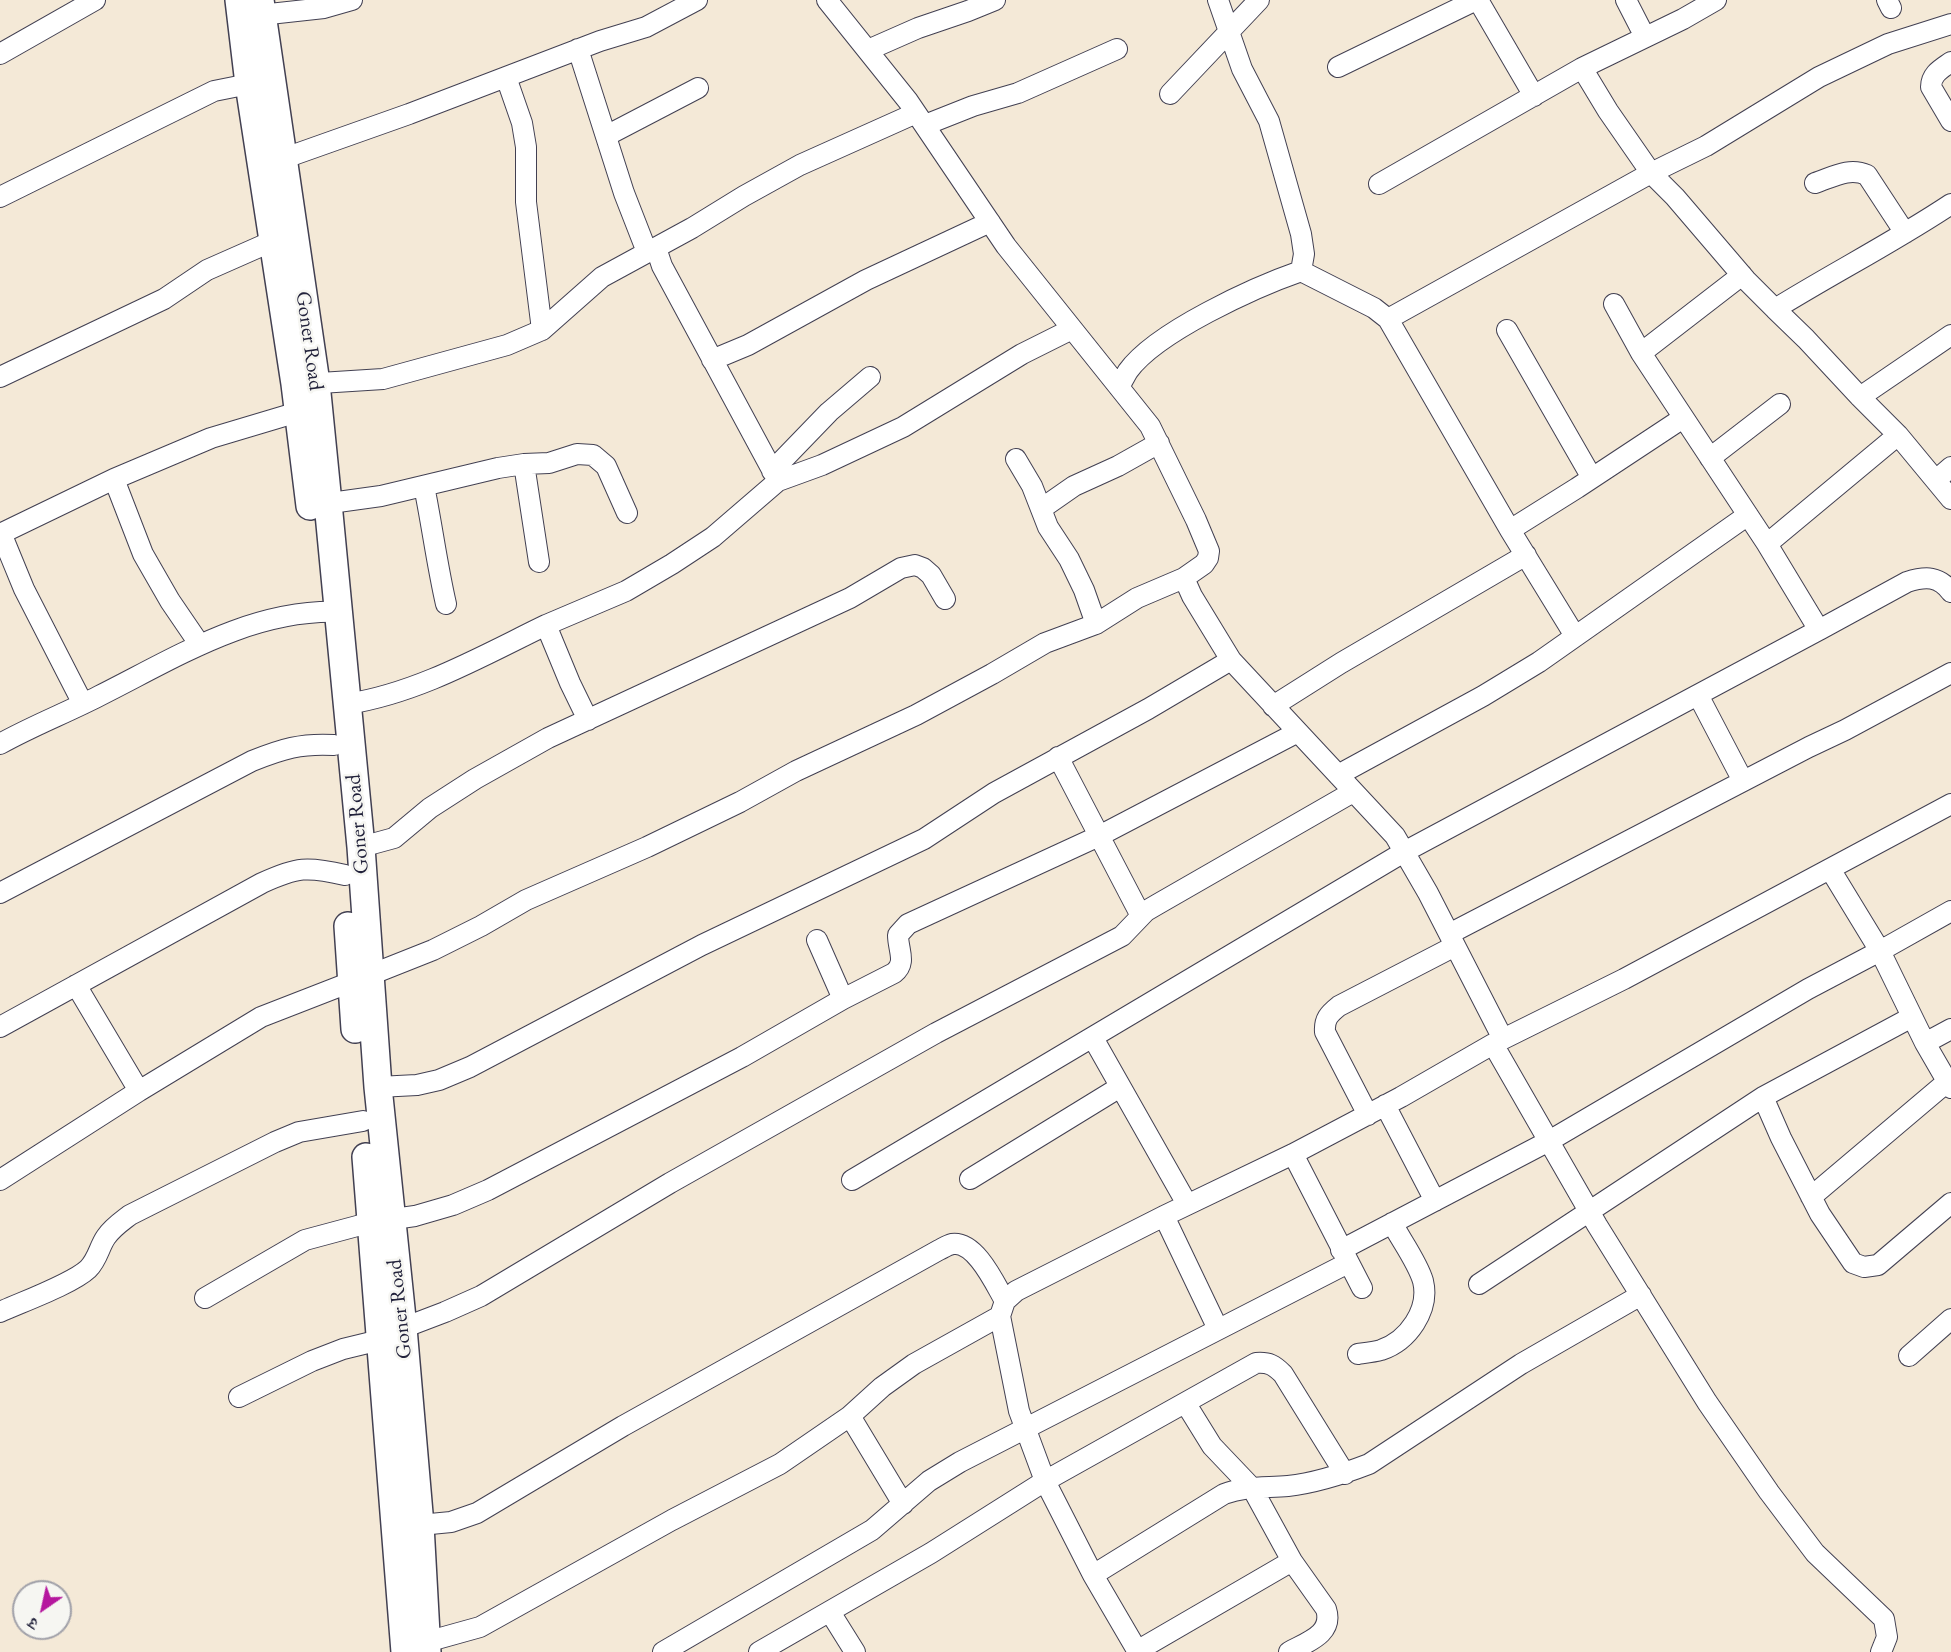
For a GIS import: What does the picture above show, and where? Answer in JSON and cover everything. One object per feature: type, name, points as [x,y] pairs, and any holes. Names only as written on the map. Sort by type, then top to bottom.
[{"type":"street","points":[[0,54],[95,0]]},
{"type":"street","points":[[250,8],[324,8],[352,0]]},
{"type":"street","points":[[282,159],[578,49],[646,27],[697,0]]},
{"type":"street","points":[[0,1180],[139,1091],[261,1017],[433,950],[526,900],[647,847],[740,802],[796,771],[916,715],[1045,643],[1096,624],[1137,598],[1184,578],[1204,564],[1209,551],[1150,426],[1006,246],[920,119],[827,0]]},
{"type":"street","points":[[868,50],[918,28],[995,0]]},
{"type":"street","points":[[1218,0],[1242,69],[1269,121],[1301,234],[1304,254],[1301,272]]},
{"type":"street","points":[[1170,94],[1258,0]]},
{"type":"street","points":[[1338,67],[1477,0],[1534,96]]},
{"type":"street","points":[[1626,0],[1645,37]]},
{"type":"street","points":[[1379,184],[1582,68],[1716,0]]},
{"type":"street","name":"Goner Road","points":[[250,8],[249,84],[284,238],[305,384],[331,612],[347,704],[361,847],[363,1121],[382,1221]]},
{"type":"street","name":"Goner Road","points":[[250,8],[282,159],[284,238]]},
{"type":"street","points":[[1388,319],[1651,172],[1706,146],[1819,77],[1888,44],[1951,24]]},
{"type":"street","points":[[578,49],[624,193],[651,250],[662,266],[775,476]]},
{"type":"street","points":[[305,384],[382,379],[507,345],[542,330],[602,277],[800,165],[920,119],[1018,93],[1117,49]]},
{"type":"street","points":[[1951,62],[1936,73],[1931,81],[1935,95],[1951,121]]},
{"type":"street","points":[[1582,68],[1608,111],[1651,172],[1676,196],[1742,275],[1860,397],[1898,435],[1943,473],[1951,499]]},
{"type":"street","points":[[506,77],[522,123],[526,147],[526,202],[542,330]]},
{"type":"street","points":[[0,196],[187,103],[214,91],[249,84]]},
{"type":"street","points":[[606,136],[698,88]]},
{"type":"street","points":[[1815,183],[1849,171],[1858,171],[1867,175],[1905,233]]},
{"type":"street","points":[[1775,309],[1951,204]]},
{"type":"street","points":[[712,360],[748,345],[856,285],[990,222]]},
{"type":"street","points":[[0,377],[164,299],[207,270],[284,238]]},
{"type":"street","points":[[1119,387],[1129,370],[1148,351],[1182,328],[1237,298],[1301,272],[1374,308],[1388,319],[1510,530],[1575,636]]},
{"type":"street","points":[[1641,353],[1742,275]]},
{"type":"street","points":[[1614,304],[1641,353],[1767,544],[1819,630]]},
{"type":"street","points":[[775,476],[822,465],[903,427],[1022,354],[1072,329]]},
{"type":"street","points":[[1507,330],[1592,478]]},
{"type":"street","points":[[1860,397],[1951,335]]},
{"type":"street","points":[[347,704],[377,699],[402,691],[461,667],[546,625],[626,591],[672,564],[713,537],[775,476],[829,412],[870,377]]},
{"type":"street","name":"Goner Road","points":[[305,384],[298,411],[319,504]]},
{"type":"street","points":[[1710,458],[1780,404]]},
{"type":"street","points":[[83,704],[24,589],[1,533],[114,479],[211,438],[298,411]]},
{"type":"street","points":[[1510,530],[1683,418]]},
{"type":"street","points":[[1767,544],[1898,435]]},
{"type":"street","points":[[1041,509],[1074,486],[1118,466],[1159,443]]},
{"type":"street","points":[[319,504],[381,496],[524,464],[549,463],[577,454],[593,455],[606,466],[627,513]]},
{"type":"street","points":[[1016,459],[1032,486],[1048,527],[1069,559],[1084,590],[1096,624]]},
{"type":"street","points":[[524,464],[539,562]]},
{"type":"street","points":[[114,479],[143,554],[170,601],[200,645]]},
{"type":"street","points":[[424,486],[435,558],[446,604]]},
{"type":"street","points":[[1338,775],[1539,663],[1748,515]]},
{"type":"street","points":[[1273,706],[1341,663],[1526,555]]},
{"type":"street","points":[[361,847],[394,838],[430,808],[475,779],[548,738],[850,597],[901,568],[915,565],[923,568],[931,575],[945,599]]},
{"type":"street","points":[[1184,578],[1192,596],[1231,660],[1395,836],[1452,940],[1498,1041],[1549,1141],[1589,1211],[1707,1402],[1769,1492],[1815,1552],[1884,1619],[1887,1637],[1881,1652]]},
{"type":"street","points":[[852,1180],[1404,852],[1907,582],[1921,578],[1933,578],[1944,582],[1951,592]]},
{"type":"street","points":[[0,744],[236,628],[282,616],[331,612]]},
{"type":"street","name":"Goner Road","points":[[331,612],[334,745],[345,874],[378,1088],[382,1221],[416,1650]]},
{"type":"street","points":[[546,625],[588,720]]},
{"type":"street","points":[[378,1088],[439,1080],[470,1067],[702,945],[924,838],[994,793],[1148,710],[1231,660]]},
{"type":"street","points":[[1368,1115],[1325,1032],[1324,1022],[1329,1014],[1452,940],[1743,781],[1951,673]]},
{"type":"street","points":[[1698,695],[1743,781]]},
{"type":"street","points":[[205,1299],[305,1240],[382,1221],[416,1216],[453,1205],[488,1190],[742,1058],[899,969],[902,960],[898,935],[908,924],[1099,836],[1298,732]]},
{"type":"street","points":[[0,893],[252,761],[282,749],[311,744],[334,745]]},
{"type":"street","points":[[1058,757],[1141,916]]},
{"type":"street","points":[[238,1397],[312,1361],[391,1334],[482,1296],[670,1183],[936,1033],[1122,936],[1141,916],[1158,904],[1353,792]]},
{"type":"street","points":[[416,1650],[480,1627],[672,1520],[780,1464],[850,1416],[882,1387],[914,1364],[1003,1309],[1016,1291],[1368,1115],[1498,1041],[1624,979],[1951,804]]},
{"type":"street","points":[[0,1027],[262,883],[288,871],[316,868],[345,874]]},
{"type":"street","points":[[1811,1197],[1949,1085],[1925,1043],[1880,951],[1830,869]]},
{"type":"street","points":[[663,1652],[872,1530],[929,1481],[960,1462],[1218,1329],[1345,1256],[1392,1223],[1549,1141],[1808,989],[1951,911]]},
{"type":"street","points":[[817,940],[843,999]]},
{"type":"street","points":[[76,985],[139,1091]]},
{"type":"street","points":[[1479,1284],[1763,1097],[1912,1017]]},
{"type":"street","points":[[1925,1043],[1951,1029]]},
{"type":"street","points":[[1092,1038],[1187,1204]]},
{"type":"street","points":[[970,1179],[1120,1087]]},
{"type":"street","points":[[1763,1097],[1820,1214],[1853,1263],[1864,1267],[1878,1265],[1951,1203]]},
{"type":"street","points":[[1385,1105],[1435,1201]]},
{"type":"street","points":[[0,1312],[69,1280],[87,1269],[99,1254],[105,1238],[115,1226],[130,1215],[299,1132],[363,1121]]},
{"type":"street","points":[[1293,1154],[1362,1288]]},
{"type":"street","points":[[1164,1216],[1218,1329]]},
{"type":"street","points":[[1358,1354],[1380,1350],[1393,1344],[1410,1331],[1422,1310],[1425,1292],[1422,1278],[1392,1223]]},
{"type":"street","points":[[420,1525],[451,1522],[477,1513],[623,1426],[952,1244],[964,1245],[977,1256],[1003,1309],[1019,1411],[1025,1428],[1046,1481],[1094,1575],[1138,1651],[1292,1561]]},
{"type":"street","points":[[1094,1575],[1224,1494],[1238,1488],[1290,1486],[1345,1473],[1369,1464],[1521,1364],[1641,1295]]},
{"type":"street","points":[[1909,1356],[1951,1319]]},
{"type":"street","name":"Goner Road","points":[[391,1334],[420,1525],[416,1650]]},
{"type":"street","points":[[759,1652],[931,1553],[1046,1481],[1256,1363],[1266,1362],[1274,1365],[1283,1374],[1345,1473]]},
{"type":"street","points":[[1186,1404],[1212,1446],[1252,1488],[1292,1561],[1326,1609],[1329,1617],[1322,1633],[1289,1652]]},
{"type":"street","points":[[850,1416],[903,1504]]},
{"type":"street","points":[[830,1612],[855,1652]]}]
